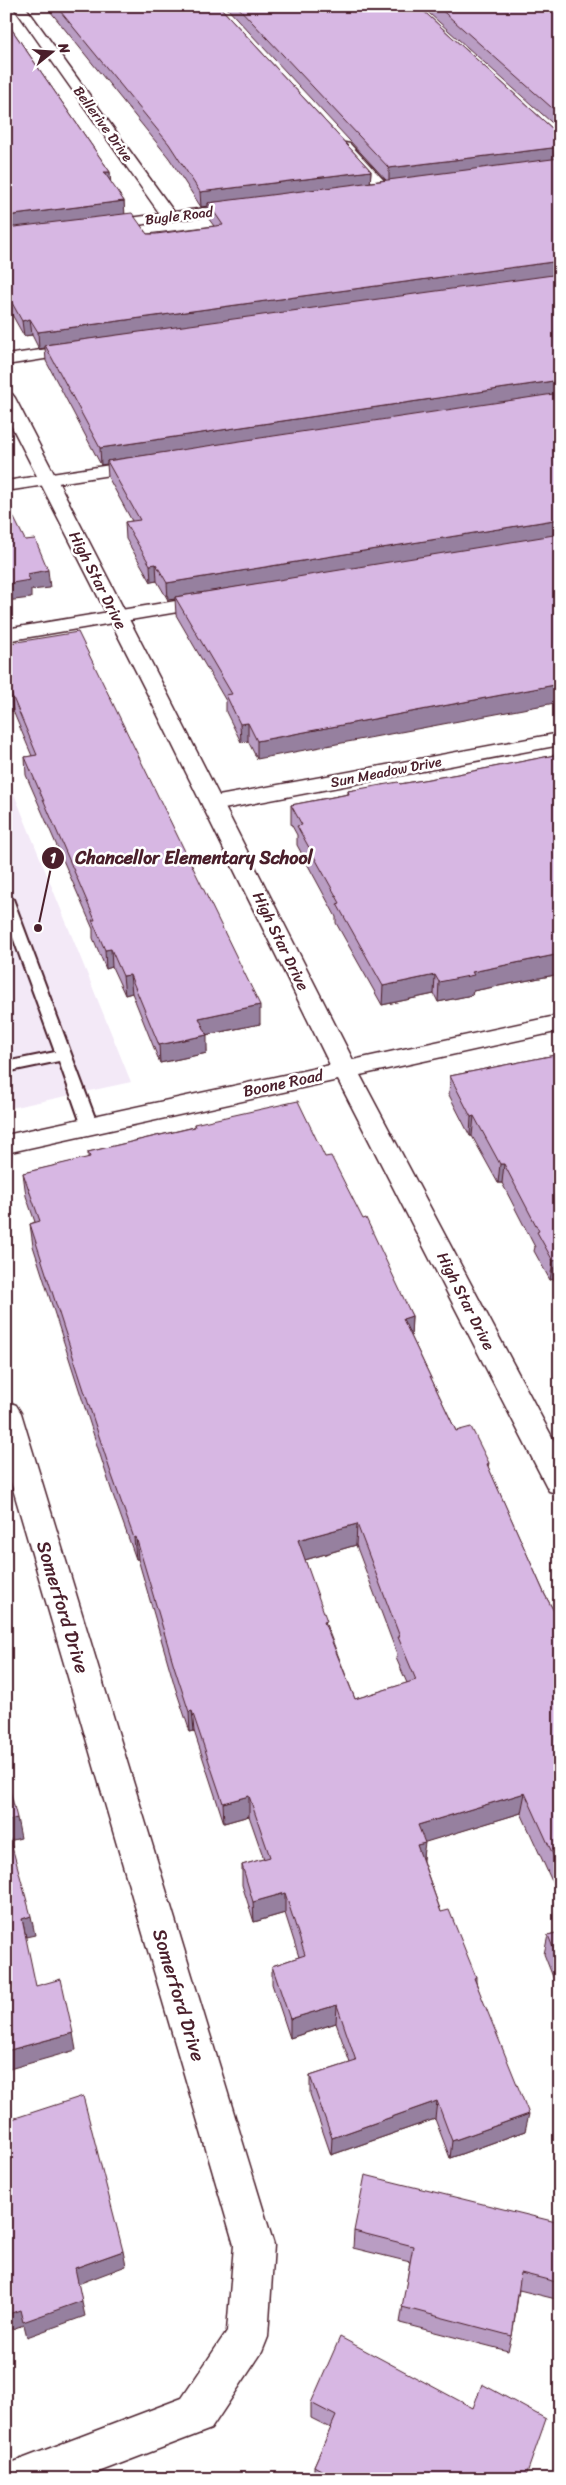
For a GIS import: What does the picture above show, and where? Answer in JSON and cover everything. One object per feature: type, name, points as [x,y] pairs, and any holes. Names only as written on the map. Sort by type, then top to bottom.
[{"type":"street","name":"Bellerive Drive","points":[[19,6],[170,217]]},
{"type":"street","points":[[333,134],[385,190]]},
{"type":"street","points":[[365,192],[404,188]]},
{"type":"street","name":"Bugle Road","points":[[83,228],[258,206]]},
{"type":"street","points":[[6,360],[95,348]]},
{"type":"street","name":"High Star Drive","points":[[6,398],[213,804],[345,1070],[560,1482]]},
{"type":"street","points":[[6,486],[156,463]]},
{"type":"street","points":[[6,635],[235,597]]},
{"type":"street","name":"Sun Meadow Drive","points":[[213,804],[560,739]]},
{"type":"street","name":"Boone Road","points":[[6,1144],[560,1023]]},
{"type":"street","name":"Somerford Drive","points":[[6,1413],[254,2245],[247,2337],[196,2414],[33,2475]]},
{"type":"lane","points":[[6,899],[90,1126]]},
{"type":"lane","points":[[6,1067],[64,1055]]},
{"type":"shaded area","points":[[6,774],[131,1082],[6,1109]]},
{"type":"building","points":[[56,6],[219,6],[371,171],[200,192],[169,144]]},
{"type":"building","points":[[237,6],[418,6],[555,131],[560,132],[560,147],[389,168]]},
{"type":"building","points":[[437,6],[560,6],[560,115]]},
{"type":"building","points":[[6,21],[110,172],[104,172],[124,201],[6,216]]},
{"type":"building","points":[[560,158],[560,261],[38,332],[30,319],[22,321],[6,292],[6,228],[132,213],[147,234],[156,234],[223,225],[208,203]]},
{"type":"building","points":[[560,274],[560,380],[100,448],[45,345]]},
{"type":"building","points":[[560,393],[560,519],[167,583],[156,564],[150,565],[125,522],[140,520],[107,461]]},
{"type":"building","points":[[6,502],[25,540],[35,539],[48,570],[27,574],[30,580],[6,584]]},
{"type":"building","points":[[560,534],[560,684],[257,741],[248,723],[240,724],[226,695],[232,694],[175,597]]},
{"type":"building","points":[[6,630],[11,643],[78,632],[260,1005],[199,1018],[207,1035],[159,1045],[130,975],[123,976],[111,949],[105,950],[92,920],[95,920],[25,757],[37,755],[11,693],[6,694]]},
{"type":"building","points":[[560,754],[560,954],[472,972],[474,975],[439,982],[435,975],[383,986],[337,904],[340,903],[297,826],[302,825],[291,805],[349,794],[348,791],[458,774]]},
{"type":"building","points":[[560,1054],[560,1265],[557,1260],[553,1261],[504,1164],[500,1164],[474,1116],[471,1117],[450,1076]]},
{"type":"building","points":[[298,1101],[325,1157],[331,1156],[363,1219],[366,1218],[412,1316],[403,1319],[456,1431],[471,1427],[489,1463],[487,1464],[545,1595],[560,1622],[560,1870],[525,1793],[418,1825],[425,1843],[417,1845],[441,1912],[449,1910],[476,1977],[474,1978],[529,2114],[452,2141],[437,2101],[332,2138],[310,2076],[356,2061],[337,2005],[290,2019],[272,1966],[305,1955],[285,1893],[253,1902],[242,1865],[270,1857],[249,1796],[223,1803],[192,1711],[189,1712],[136,1537],[134,1538],[110,1470],[30,1224],[40,1221],[23,1173],[90,1157],[88,1152],[195,1127],[194,1124]],"holes":[[[357,1524],[400,1637],[398,1637],[416,1680],[355,1699],[324,1622],[327,1621],[298,1540]]]},
{"type":"building","points":[[6,1774],[17,1818],[6,1821]]},
{"type":"building","points":[[6,1825],[31,1916],[22,1919],[36,1986],[61,1979],[73,2033],[6,2051]]},
{"type":"building","points":[[560,1932],[560,1965],[548,1935]]},
{"type":"building","points":[[83,2096],[123,2251],[75,2268],[82,2301],[23,2322],[20,2310],[6,2315],[6,2121]]},
{"type":"building","points":[[365,2175],[560,2223],[560,2283],[521,2273],[512,2336],[402,2307],[413,2246],[354,2231]]},
{"type":"building","points":[[340,2337],[473,2408],[482,2384],[546,2419],[525,2479],[337,2479],[314,2466],[336,2416],[311,2403]]},
{"type":"place","name":"Chancellor Elementary School","points":[[38,928]]}]
